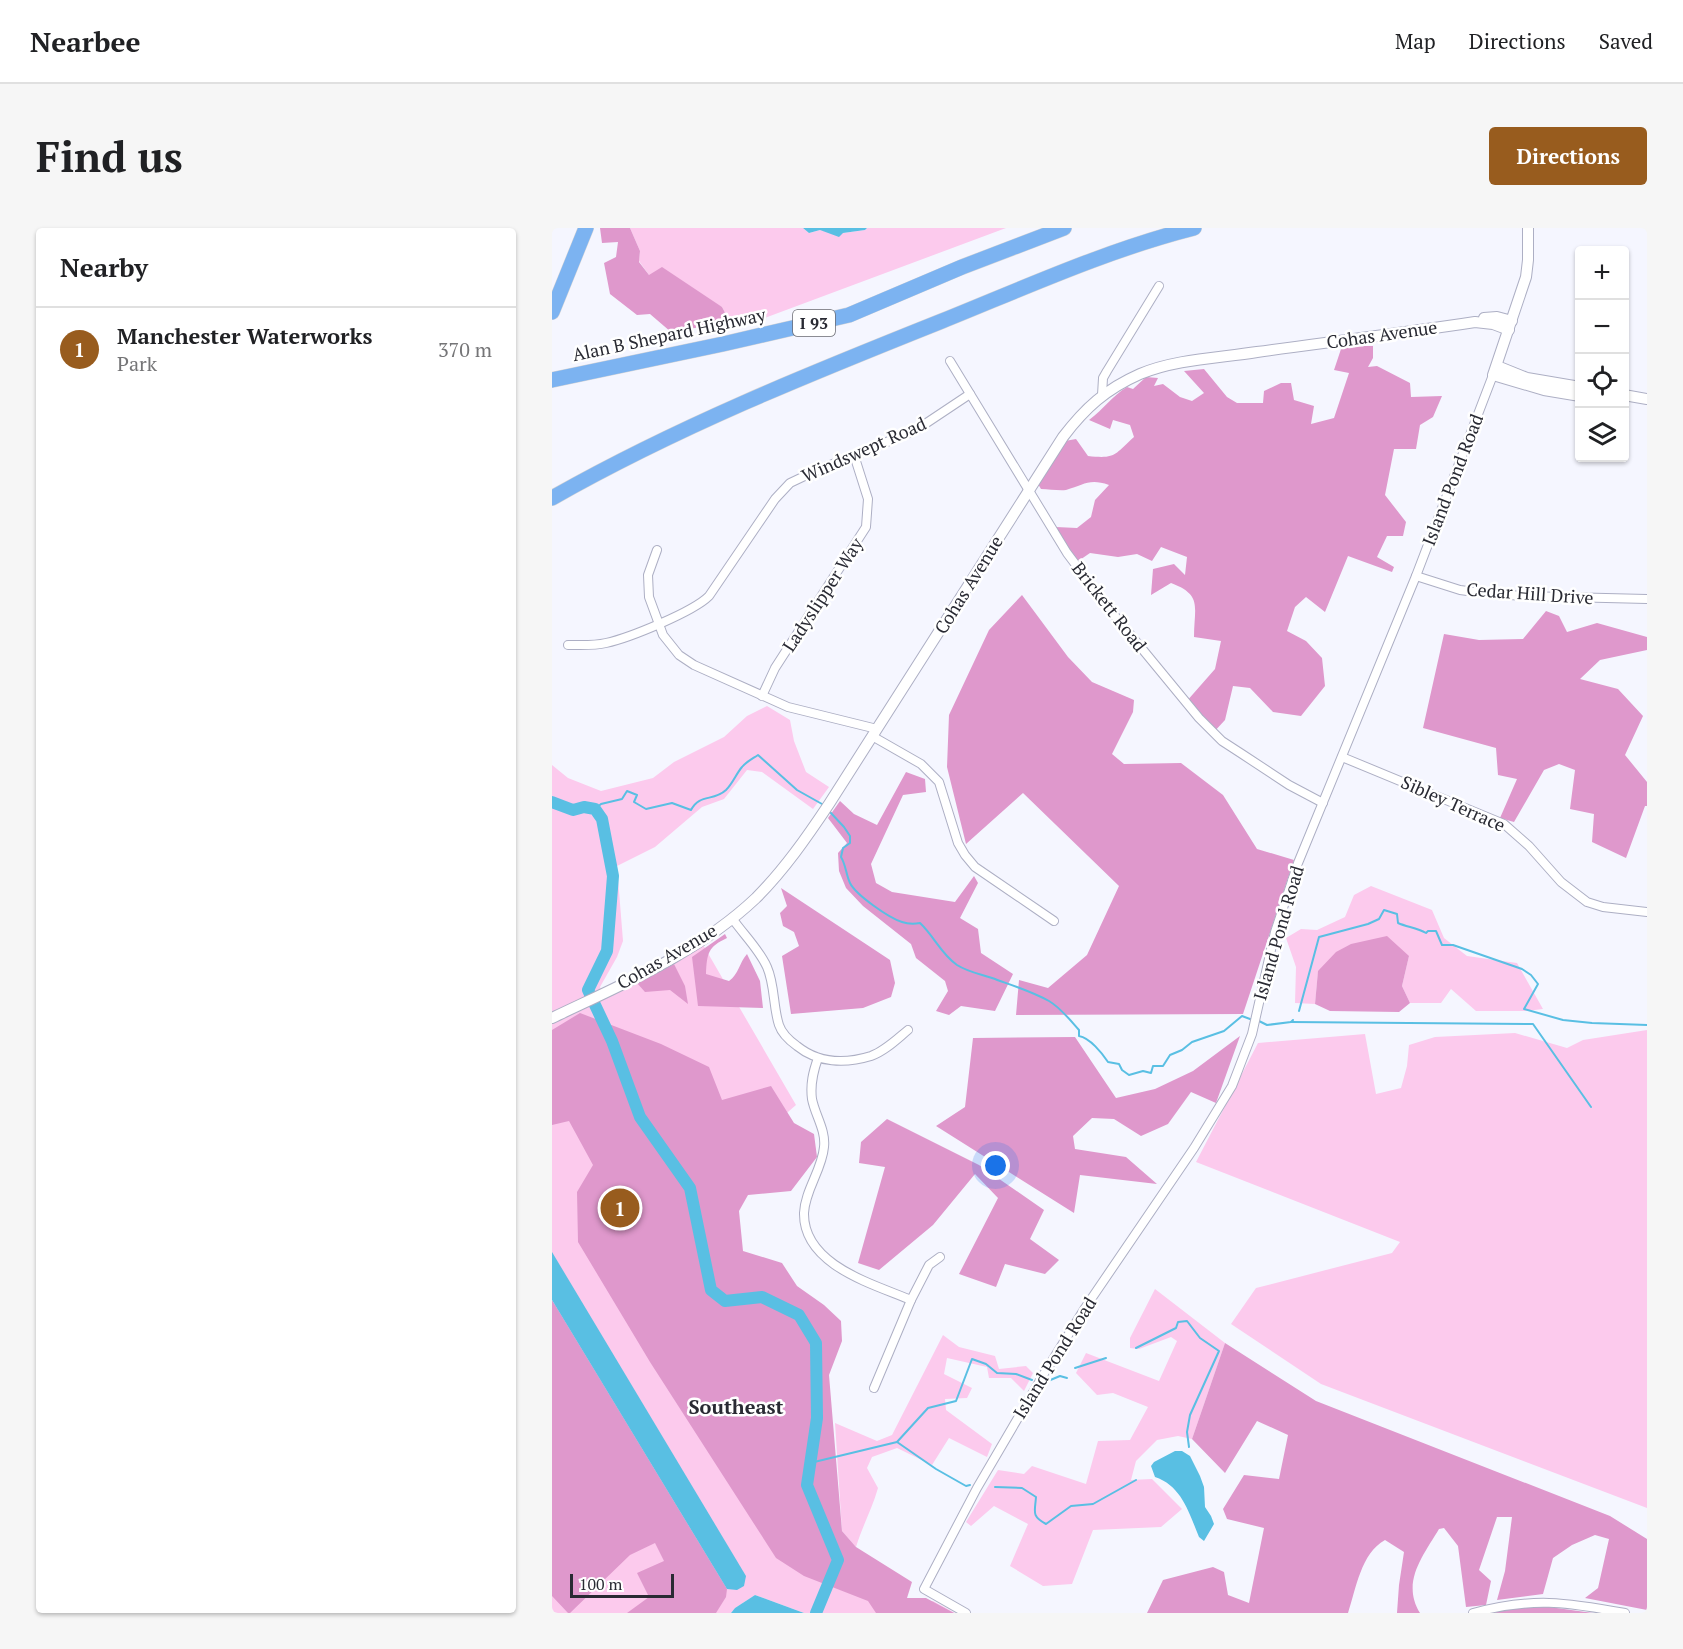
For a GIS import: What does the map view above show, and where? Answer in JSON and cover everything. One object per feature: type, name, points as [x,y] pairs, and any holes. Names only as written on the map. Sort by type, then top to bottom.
[{"type":"highway","points":[[552,312],[586,228]]},
{"type":"highway","name":"Alan B Shepard Highway","points":[[552,380],[849,315],[962,267],[1064,228]]},
{"type":"highway","name":"I 93","points":[[552,498],[653,444],[755,397],[1064,271],[1194,228]]},
{"type":"street","name":"Island Pond Road","points":[[966,1613],[924,1589],[977,1488],[1042,1377],[1085,1308],[1194,1148],[1232,1086],[1252,1034],[1269,955],[1284,901],[1416,576],[1511,326],[1526,277],[1528,228]]},
{"type":"street","points":[[1102,395],[1103,378],[1159,286]]},
{"type":"street","name":"Cohas Avenue","points":[[552,1018],[678,956],[732,918],[756,897],[789,860],[875,733],[1062,436],[1086,408],[1102,395],[1141,374],[1172,365],[1475,322],[1511,326]]},
{"type":"street","name":"Brickett Road","points":[[950,360],[1053,533],[1081,573],[1210,730],[1242,754],[1323,803]]},
{"type":"street","points":[[1495,371],[1575,386]]},
{"type":"street","points":[[1495,371],[1529,386],[1575,395]]},
{"type":"street","name":"Windswept Road","points":[[568,645],[604,643],[694,608],[709,596],[775,500],[790,483],[916,430],[970,394]]},
{"type":"street","points":[[1629,396],[1647,401]]},
{"type":"street","points":[[1629,401],[1647,401]]},
{"type":"street","name":"Ladyslipper Way","points":[[762,696],[775,668],[866,527],[868,499],[854,455]]},
{"type":"street","points":[[657,550],[650,568],[649,597],[667,643],[686,661],[797,710],[875,733],[921,764],[939,782],[964,855],[975,867],[1054,921]]},
{"type":"street","name":"Cedar Hill Drive","points":[[1416,576],[1460,590],[1475,592],[1522,596],[1647,600]]},
{"type":"street","name":"Sibley Terrace","points":[[1342,757],[1504,824],[1529,846],[1561,882],[1587,902],[1602,908],[1647,912]]},
{"type":"street","points":[[732,918],[767,967],[780,1028],[789,1040],[803,1051],[818,1059],[836,1061],[872,1056],[888,1047],[908,1030]]},
{"type":"street","points":[[818,1059],[812,1075],[812,1099],[824,1136],[825,1147],[804,1213],[810,1239],[821,1254],[842,1270],[911,1300]]},
{"type":"street","points":[[874,1388],[911,1300],[929,1265],[940,1257]]},
{"type":"street","points":[[1473,1613],[1512,1604],[1545,1601],[1625,1613]]},
{"type":"shaded area","points":[[600,228],[630,228],[640,251],[639,262],[649,275],[662,267],[722,307],[730,322],[671,332],[650,314],[637,315],[610,294],[604,263],[616,257],[618,242],[602,243]]},
{"type":"shaded area","points":[[630,228],[803,228],[809,233],[820,230],[836,234],[867,228],[1006,228],[762,319],[730,322],[722,307],[649,275],[639,261],[640,251]]},
{"type":"shaded area","points":[[1342,346],[1373,346],[1373,358],[1368,367],[1377,366],[1410,383],[1411,397],[1442,396],[1433,417],[1420,425],[1416,449],[1394,449],[1385,495],[1406,522],[1403,536],[1387,536],[1377,557],[1394,567],[1392,572],[1348,556],[1325,612],[1306,597],[1295,607],[1287,631],[1306,641],[1322,658],[1325,686],[1301,716],[1273,712],[1250,688],[1233,686],[1225,720],[1213,733],[1186,702],[1215,669],[1221,641],[1194,637],[1195,610],[1192,597],[1188,592],[1171,583],[1151,595],[1153,569],[1174,564],[1185,575],[1187,557],[1161,547],[1152,561],[1137,554],[1118,557],[1090,553],[1074,564],[1051,529],[1056,527],[1077,528],[1091,517],[1095,500],[1109,485],[1091,482],[1060,490],[1041,489],[1038,484],[1065,441],[1076,439],[1088,456],[1104,457],[1118,452],[1134,437],[1130,425],[1113,420],[1110,429],[1089,420],[1112,398],[1127,387],[1133,389],[1146,377],[1158,378],[1154,386],[1163,384],[1180,397],[1192,401],[1204,393],[1184,371],[1204,369],[1227,397],[1237,403],[1263,403],[1264,391],[1281,383],[1291,383],[1294,400],[1314,406],[1311,424],[1334,418],[1349,373],[1334,370]]},
{"type":"shaded area","points":[[1022,595],[1068,657],[1092,682],[1134,700],[1133,712],[1112,754],[1124,764],[1181,763],[1223,795],[1257,849],[1294,860],[1243,1014],[1016,1015],[1019,980],[1048,988],[1087,955],[1119,886],[1023,793],[966,844],[947,767],[949,715],[989,630]]},
{"type":"shaded area","points":[[1546,611],[1559,616],[1567,632],[1597,623],[1647,637],[1647,650],[1600,660],[1580,679],[1618,689],[1643,716],[1625,755],[1647,782],[1647,806],[1645,806],[1626,858],[1592,842],[1594,814],[1570,809],[1575,770],[1559,764],[1544,770],[1514,822],[1500,818],[1517,779],[1498,775],[1496,748],[1423,728],[1444,634],[1479,640],[1523,639]]},
{"type":"shaded area","points":[[767,706],[790,720],[794,741],[806,772],[829,787],[813,809],[762,772],[747,770],[724,799],[702,807],[655,847],[617,866],[623,941],[600,987],[604,996],[702,943],[796,1105],[685,1201],[822,1557],[919,1608],[933,1601],[955,1613],[804,1613],[755,1595],[731,1613],[552,1613],[552,1309],[557,1303],[552,1296],[552,765],[568,778],[601,791],[653,778],[674,762],[724,737],[747,716]]},
{"type":"shaded area","points":[[906,772],[925,779],[926,792],[903,795],[871,864],[876,883],[892,892],[955,902],[974,876],[978,883],[960,918],[978,929],[981,953],[1013,974],[995,1011],[961,1006],[949,1015],[936,1011],[948,991],[945,981],[916,958],[911,944],[863,906],[846,888],[839,871],[838,853],[847,843],[828,818],[840,801],[854,814],[877,825]]},
{"type":"shaded area","points":[[1371,886],[1432,910],[1444,938],[1467,956],[1517,963],[1543,1009],[1476,1011],[1451,989],[1441,1003],[1410,1003],[1402,986],[1409,956],[1318,972],[1315,1004],[1295,1003],[1296,967],[1286,938],[1301,929],[1317,930],[1345,917],[1354,895]]},
{"type":"shaded area","points":[[781,888],[890,960],[895,983],[891,997],[863,1008],[791,1014],[782,956],[799,946],[794,932],[783,926],[780,913],[787,906]]},
{"type":"shaded area","points":[[725,934],[727,938],[716,944],[710,952],[706,974],[729,981],[747,954],[760,981],[763,1008],[698,1006],[692,957]]},
{"type":"shaded area","points":[[1387,936],[1409,956],[1402,986],[1410,1003],[1399,1012],[1330,1011],[1315,1004],[1318,971],[1336,952],[1351,944]]},
{"type":"shaded area","points":[[674,964],[685,986],[688,1004],[670,990],[645,992],[637,983]]},
{"type":"shaded area","points":[[580,1013],[661,1044],[709,1067],[722,1100],[771,1086],[794,1123],[814,1134],[817,1157],[791,1191],[748,1195],[739,1211],[743,1251],[782,1263],[797,1286],[824,1305],[841,1321],[842,1341],[829,1375],[842,1531],[856,1547],[912,1582],[907,1598],[926,1598],[954,1613],[876,1613],[868,1601],[804,1576],[776,1558],[650,1362],[578,1242],[577,1192],[593,1165],[569,1121],[552,1125],[552,1030]]},
{"type":"shaded area","points":[[1647,1030],[1647,1508],[1321,1384],[1231,1324],[1256,1288],[1392,1253],[1400,1242],[1196,1162],[1258,1043],[1365,1034],[1376,1094],[1401,1088],[1407,1066],[1409,1045],[1435,1037],[1515,1033],[1567,1048],[1583,1040]]},
{"type":"shaded area","points":[[1240,1036],[1216,1103],[1191,1092],[1168,1124],[1141,1136],[1114,1119],[1092,1118],[1073,1136],[1075,1149],[1126,1157],[1157,1184],[1080,1175],[1074,1213],[936,1126],[965,1107],[973,1038],[1075,1037],[1116,1098],[1155,1089],[1193,1071]]},
{"type":"shaded area","points":[[887,1119],[979,1165],[1044,1210],[1030,1239],[1059,1260],[1045,1274],[1005,1264],[996,1287],[959,1274],[998,1198],[975,1174],[933,1225],[879,1270],[858,1263],[885,1167],[859,1163],[861,1142]]},
{"type":"shaded area","points":[[1155,1289],[1225,1343],[1192,1439],[1178,1436],[1157,1440],[1136,1461],[1131,1480],[1152,1479],[1182,1509],[1161,1527],[1093,1530],[1072,1584],[1043,1586],[1010,1566],[1028,1524],[994,1506],[971,1526],[966,1522],[998,1470],[1024,1474],[1032,1466],[1086,1484],[1098,1441],[1130,1440],[1148,1407],[1113,1393],[1097,1395],[1076,1373],[1086,1353],[1159,1381],[1177,1341],[1171,1337],[1139,1349],[1130,1348],[1130,1338]]},
{"type":"shaded area","points":[[552,1300],[727,1589],[726,1597],[716,1613],[627,1613],[649,1597],[637,1573],[664,1561],[655,1543],[630,1555],[570,1613],[552,1596]]},
{"type":"shaded area","points":[[943,1335],[959,1347],[995,1356],[999,1369],[1026,1366],[1033,1373],[1024,1391],[1011,1378],[989,1378],[987,1367],[947,1358],[944,1374],[972,1388],[967,1398],[945,1399],[946,1410],[992,1444],[987,1457],[949,1438],[932,1465],[897,1448],[872,1457],[867,1468],[878,1488],[856,1547],[842,1531],[835,1423],[877,1441],[892,1435]]},
{"type":"shaded area","points":[[1225,1343],[1316,1401],[1610,1516],[1647,1539],[1647,1610],[1585,1598],[1598,1588],[1609,1539],[1595,1535],[1572,1545],[1553,1558],[1543,1594],[1497,1600],[1505,1571],[1512,1517],[1497,1517],[1479,1570],[1491,1581],[1486,1605],[1466,1607],[1458,1546],[1444,1528],[1439,1529],[1421,1559],[1413,1580],[1415,1602],[1420,1613],[1397,1613],[1404,1552],[1385,1540],[1377,1546],[1365,1562],[1348,1613],[1147,1613],[1163,1580],[1213,1567],[1224,1572],[1228,1595],[1249,1603],[1264,1528],[1227,1519],[1223,1509],[1244,1475],[1279,1479],[1288,1435],[1257,1421],[1225,1473],[1192,1439]]},
{"type":"shaded area","points":[[1542,1606],[1593,1613],[1493,1613],[1517,1607]]},
{"type":"water","points":[[803,228],[867,228],[843,233],[839,237],[820,230],[809,233]]},
{"type":"water","points":[[552,1252],[746,1576],[744,1586],[737,1590],[727,1589],[552,1300]]},
{"type":"water","points":[[1175,1451],[1182,1451],[1190,1456],[1204,1487],[1205,1507],[1214,1524],[1204,1541],[1199,1537],[1183,1501],[1172,1487],[1155,1477],[1151,1466],[1154,1462]]},
{"type":"water","points":[[755,1595],[804,1613],[731,1613]]},
{"type":"waterway","points":[[595,809],[601,804],[622,799],[627,791],[637,795],[634,802],[646,809],[672,803],[691,810],[698,801],[716,796],[726,790],[744,765],[758,755],[797,790],[822,804]]},
{"type":"waterway","points":[[552,802],[573,810],[584,807],[595,809],[602,819],[613,876],[607,951],[588,990],[612,1041],[640,1117],[690,1188],[711,1290],[725,1301],[762,1297],[799,1315],[816,1343],[817,1418],[807,1485],[838,1560],[816,1613]]},
{"type":"waterway","points":[[830,812],[850,836],[850,843],[843,848],[841,857],[850,883],[859,894],[896,920],[920,923],[946,956],[961,967],[1028,991],[1053,1004],[1079,1030],[1079,1036],[1099,1050],[1108,1062],[1119,1064],[1122,1070],[1129,1075],[1143,1071],[1151,1073],[1153,1066],[1163,1066],[1170,1055],[1182,1050],[1192,1042],[1224,1031],[1242,1016],[1250,1019]]},
{"type":"waterway","points":[[1299,1011],[1319,937],[1368,924],[1379,919],[1384,910],[1397,914],[1398,923],[1426,933],[1436,931],[1442,945],[1453,945],[1522,969],[1531,975],[1538,984],[1524,1009],[1563,1020],[1647,1025]]},
{"type":"waterway","points":[[1259,1021],[1267,1025],[1293,1020]]},
{"type":"waterway","points":[[1291,1022],[1533,1024],[1591,1107]]},
{"type":"waterway","points":[[1136,1348],[1176,1328],[1178,1322],[1187,1321],[1200,1338],[1219,1351],[1190,1415],[1187,1432],[1189,1447]]},
{"type":"waterway","points":[[1075,1368],[1106,1358]]},
{"type":"waterway","points":[[810,1463],[897,1442],[928,1408],[956,1401],[972,1359],[986,1364],[997,1373],[1016,1374],[1032,1380]]},
{"type":"waterway","points":[[1048,1381],[1060,1376],[1067,1378]]},
{"type":"waterway","points":[[897,1442],[936,1469],[966,1486],[970,1485]]},
{"type":"waterway","points":[[995,1487],[1022,1488],[1036,1497],[1036,1516],[1046,1524],[1071,1506],[1093,1504],[1136,1480]]},
{"type":"place","name":"Manchester Waterworks","points":[[620,1208]]},
{"type":"district","name":"Southeast","points":[[736,1407]]}]
